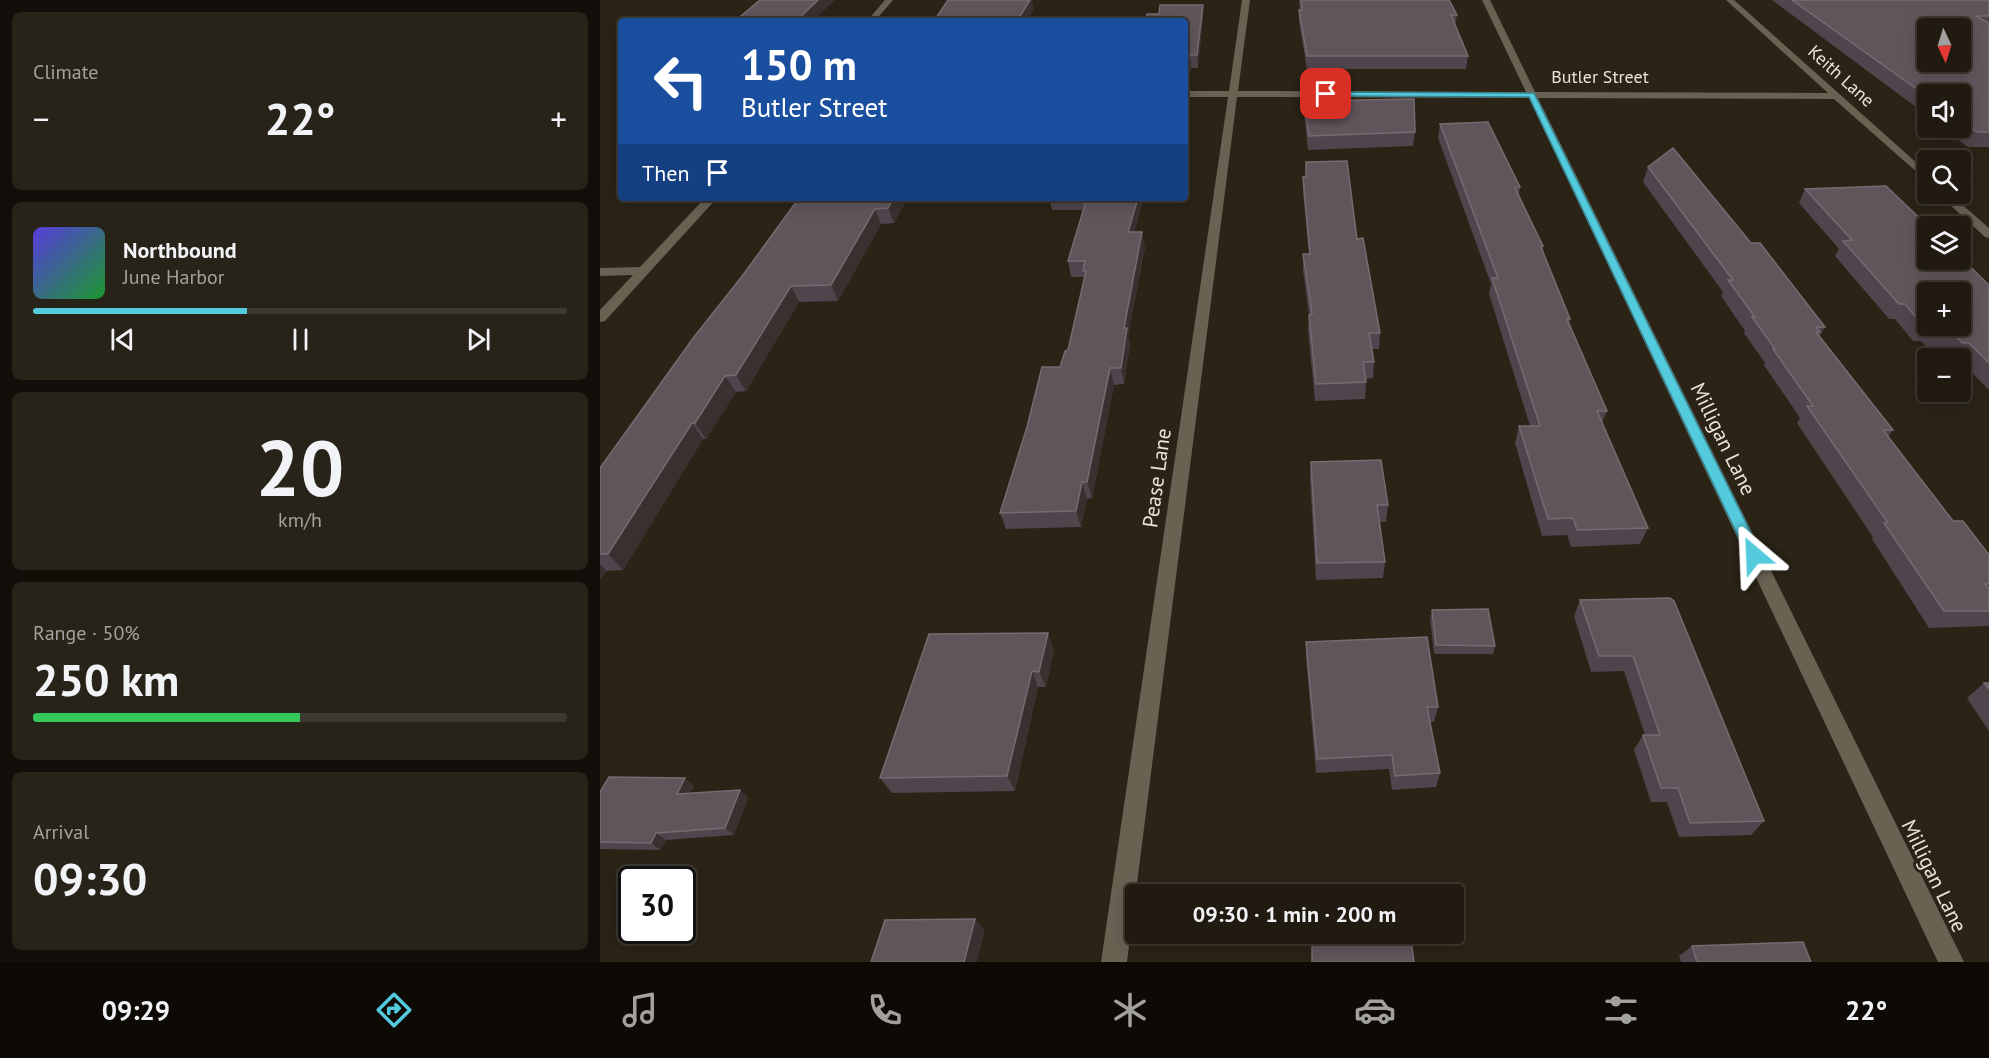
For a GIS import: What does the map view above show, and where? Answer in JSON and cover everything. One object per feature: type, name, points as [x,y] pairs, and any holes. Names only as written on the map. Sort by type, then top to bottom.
[{"type":"street","points":[[874,18],[889,0]]},
{"type":"street","name":"Pease Lane","points":[[1114,962],[1246,0]]},
{"type":"street","name":"Milligan Lane","points":[[1486,0],[1951,962]]},
{"type":"street","name":"Keith Lane","points":[[1730,0],[1917,169]]},
{"type":"street","name":"Butler Street","points":[[1188,94],[1835,96]]},
{"type":"street","points":[[600,318],[708,201]]},
{"type":"street","points":[[1955,204],[1989,234]]},
{"type":"street","points":[[600,272],[644,271]]},
{"type":"building","points":[[760,0],[818,0],[799,18],[739,18]]},
{"type":"building","points":[[948,0],[1030,0],[1019,18],[936,18]]},
{"type":"building","points":[[1301,0],[1449,0],[1457,15],[1451,15],[1468,56],[1307,56],[1299,10],[1302,10]]},
{"type":"building","points":[[1792,0],[1989,0],[1989,16],[1976,16],[1989,23],[1989,132],[1977,132],[1971,128],[1971,84],[1917,84],[1917,89]]},
{"type":"building","points":[[1160,5],[1203,5],[1197,55],[1190,55],[1188,63],[1188,18],[1146,18],[1147,14],[1159,14]]},
{"type":"building","points":[[1414,99],[1415,132],[1309,136],[1304,101]]},
{"type":"building","points":[[1488,122],[1520,187],[1515,188],[1543,246],[1541,247],[1570,319],[1567,319],[1607,411],[1597,411],[1648,528],[1577,530],[1573,518],[1548,519],[1519,426],[1540,426],[1492,278],[1498,278],[1440,124]]},
{"type":"building","points":[[1673,148],[1751,243],[1760,243],[1825,327],[1816,327],[1820,332],[1816,332],[1893,430],[1883,430],[1953,521],[1963,521],[1989,555],[1989,584],[1985,584],[1989,589],[1989,611],[1944,611],[1884,523],[1888,523],[1807,406],[1813,406],[1728,280],[1733,280],[1648,167]]},
{"type":"building","points":[[1347,161],[1357,239],[1363,238],[1380,333],[1369,333],[1374,362],[1363,362],[1366,382],[1316,384],[1309,315],[1312,314],[1303,254],[1310,254],[1303,177],[1306,177],[1306,162]]},
{"type":"building","points":[[1886,186],[1918,216],[1917,270],[1971,270],[1971,268],[1989,285],[1989,363],[1969,343],[1962,343],[1956,336],[1971,336],[1971,282],[1917,282],[1917,319],[1905,304],[1899,304],[1843,241],[1852,240],[1805,189]]},
{"type":"building","points":[[797,201],[892,201],[888,208],[875,209],[831,285],[791,286],[736,375],[725,376],[608,554],[600,554],[600,468],[694,337]]},
{"type":"building","points":[[1086,201],[1137,201],[1128,232],[1142,232],[1124,328],[1127,328],[1121,368],[1110,368],[1087,482],[1082,482],[1076,511],[1000,513],[1027,427],[1042,367],[1060,367],[1065,351],[1068,350],[1086,271],[1083,271],[1085,261],[1068,261]]},
{"type":"building","points":[[1381,460],[1388,505],[1377,505],[1385,562],[1317,563],[1311,462]]},
{"type":"building","points":[[1670,598],[1674,601],[1764,821],[1690,823],[1678,788],[1661,788],[1643,735],[1660,735],[1633,656],[1599,656],[1580,600]]},
{"type":"building","points":[[1488,609],[1495,646],[1436,645],[1432,610]]},
{"type":"building","points":[[1048,633],[1039,672],[1032,671],[1007,776],[880,778],[929,634]]},
{"type":"building","points":[[1427,637],[1438,707],[1427,707],[1440,773],[1395,776],[1392,755],[1317,759],[1306,642]]},
{"type":"building","points":[[609,777],[685,778],[677,794],[740,790],[725,828],[656,833],[651,843],[600,842],[600,792]]},
{"type":"building","points":[[975,919],[964,962],[871,962],[885,920]]},
{"type":"building","points":[[1803,942],[1811,962],[1697,962],[1692,946]]},
{"type":"building","points":[[1312,944],[1412,944],[1414,962],[1312,962]]},
{"type":"route","points":[[1326,94],[1532,94],[1754,555]]}]
